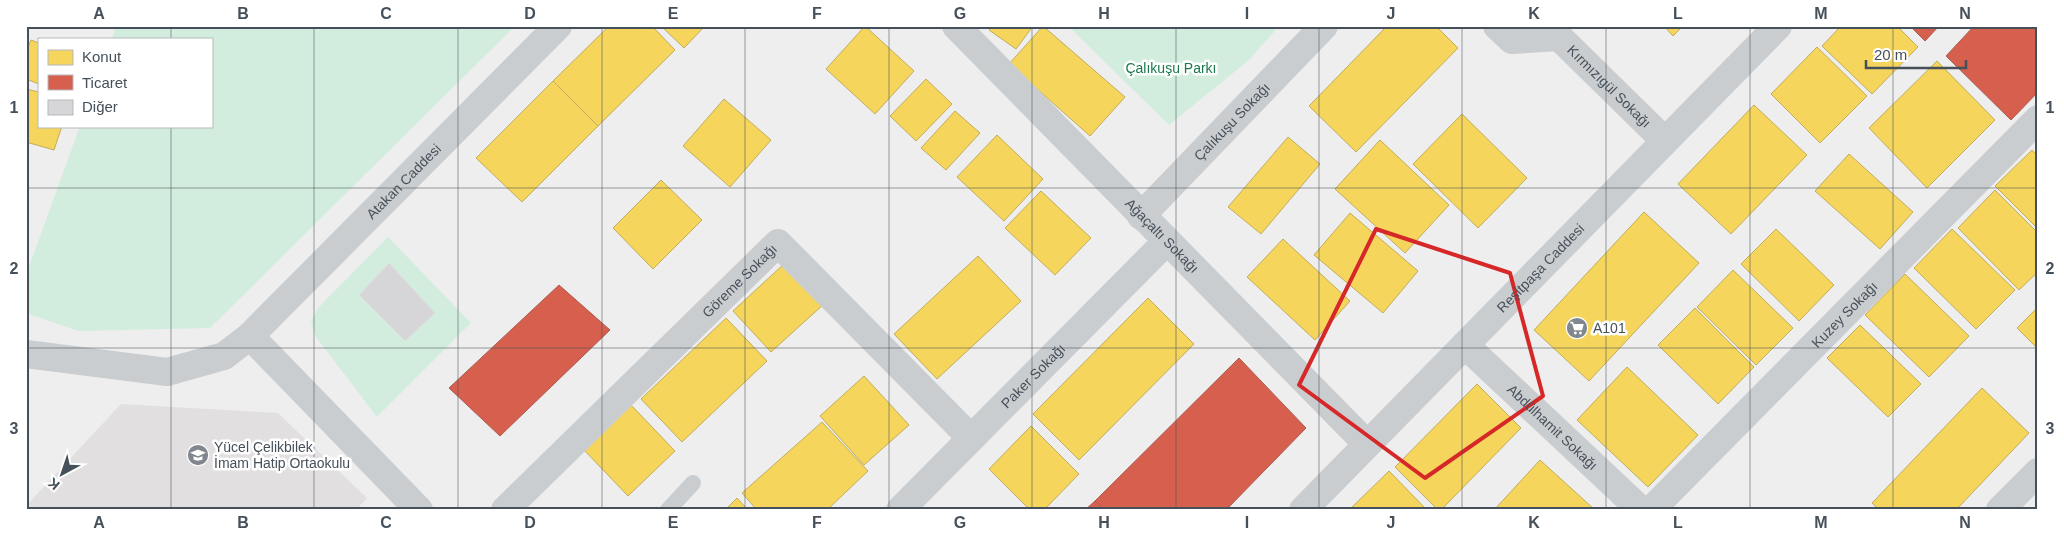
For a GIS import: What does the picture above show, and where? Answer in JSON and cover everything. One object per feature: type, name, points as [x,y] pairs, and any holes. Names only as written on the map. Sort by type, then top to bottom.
[{"type":"street","name":"Atakan Caddesi","points":[[26,354],[167,372],[224,356],[250,336],[558,26]]},
{"type":"street","name":"Ağaçaltı Sokağı","points":[[956,26],[1166,242],[1367,444]]},
{"type":"street","name":"Çalıkuşu Sokağı","points":[[1141,216],[1324,26]]},
{"type":"street","name":"Kırmızıgül Sokağı","points":[[1497,26],[1512,40],[1559,37],[1665,141]]},
{"type":"street","name":"Reşitpaşa Caddesi","points":[[1303,510],[1778,26]]},
{"type":"street","name":"Kuzey Sokağı","points":[[1651,510],[2038,119]]},
{"type":"street","name":"Paker Sokağı","points":[[900,510],[1166,242]]},
{"type":"street","name":"Göreme Sokağı","points":[[505,510],[778,243],[971,438]]},
{"type":"street","points":[[250,336],[419,510]]},
{"type":"street","name":"Abdülhamit Sokağı","points":[[1465,345],[1640,510]]},
{"type":"street","points":[[2000,510],[2038,472]]},
{"type":"lane","points":[[668,510],[693,483]]},
{"type":"highlighted area","points":[[1376,229],[1510,273],[1543,396],[1425,478],[1299,385]]},
{"type":"shaded area","name":"Yücel Çelikbilek İmam Hatip Ortaokulu","points":[[121,404],[278,413],[367,498],[356,510],[26,510],[26,506]]},
{"type":"green space","points":[[116,26],[515,26],[210,328],[78,331],[26,313],[26,275],[79,128],[212,128],[212,38],[112,38]]},
{"type":"green space","name":"Çalıkuşu Parkı","points":[[1068,26],[1279,26],[1249,60],[1169,125]]},
{"type":"green space","points":[[388,237],[471,323],[377,417],[316,337],[311,322],[318,308]]},
{"type":"building: Konut","points":[[609,26],[652,26],[675,50],[598,126],[553,81]]},
{"type":"building: Konut","points":[[661,26],[705,26],[684,48]]},
{"type":"building: Konut","points":[[865,26],[914,71],[875,114],[826,69]]},
{"type":"building: Konut","points":[[992,26],[1033,26],[1016,49],[989,30]]},
{"type":"building: Konut","points":[[1043,26],[1125,97],[1090,136],[1009,64]]},
{"type":"building: Konut","points":[[1387,26],[1436,26],[1458,48],[1356,152],[1309,106]]},
{"type":"building: Konut","points":[[1664,26],[1683,26],[1673,36]]},
{"type":"building: Konut","points":[[1841,26],[1897,26],[1918,47],[1872,94],[1822,46]]},
{"type":"building: Konut","points":[[31,40],[38,43],[38,84],[26,79],[26,52]]},
{"type":"building: Konut","points":[[1817,47],[1867,96],[1820,143],[1771,94]]},
{"type":"building: Konut","points":[[1937,61],[1995,120],[1927,188],[1869,128]]},
{"type":"building: Konut","points":[[926,79],[952,104],[916,141],[890,116]]},
{"type":"building: Konut","points":[[553,81],[598,126],[522,202],[476,158]]},
{"type":"building: Konut","points":[[26,89],[38,92],[38,128],[61,128],[54,150],[26,142]]},
{"type":"building: Konut","points":[[724,99],[771,140],[730,187],[683,146]]},
{"type":"building: Konut","points":[[1754,105],[1807,155],[1731,234],[1678,184]]},
{"type":"building: Konut","points":[[955,111],[980,133],[946,170],[921,148]]},
{"type":"building: Konut","points":[[1462,114],[1527,178],[1478,228],[1413,164]]},
{"type":"building: Konut","points":[[997,135],[1043,179],[1004,221],[957,177]]},
{"type":"building: Konut","points":[[1288,137],[1320,164],[1261,234],[1228,207]]},
{"type":"building: Konut","points":[[1380,140],[1449,205],[1405,253],[1335,189]]},
{"type":"building: Konut","points":[[2032,150],[2038,156],[2038,229],[1995,186]]},
{"type":"building: Konut","points":[[1849,154],[1913,212],[1880,249],[1815,191]]},
{"type":"building: Konut","points":[[661,180],[702,220],[653,269],[613,228]]},
{"type":"building: Konut","points":[[1995,190],[2038,233],[2038,272],[2019,290],[1958,228]]},
{"type":"building: Konut","points":[[1041,191],[1091,238],[1055,275],[1005,228]]},
{"type":"building: Konut","points":[[1644,212],[1699,263],[1589,381],[1534,330]]},
{"type":"building: Konut","points":[[1350,213],[1418,271],[1383,313],[1314,255]]},
{"type":"building: Konut","points":[[1776,229],[1834,285],[1799,321],[1741,264]]},
{"type":"building: Konut","points":[[1952,229],[2015,290],[1976,329],[1914,268]]},
{"type":"building: Konut","points":[[1283,239],[1350,301],[1315,340],[1247,277]]},
{"type":"building: Konut","points":[[978,256],[1021,301],[937,379],[894,334]]},
{"type":"building: Konut","points":[[786,262],[824,304],[771,352],[733,311]]},
{"type":"building: Konut","points":[[1733,270],[1793,328],[1756,365],[1697,307]]},
{"type":"building: Konut","points":[[1905,274],[1969,336],[1929,377],[1865,315]]},
{"type":"building: Konut","points":[[1148,298],[1194,344],[1079,460],[1033,414]]},
{"type":"building: Konut","points":[[2038,307],[2038,349],[2017,328]]},
{"type":"building: Konut","points":[[1695,308],[1754,367],[1718,404],[1658,345]]},
{"type":"building: Konut","points":[[726,318],[767,361],[682,442],[641,399]]},
{"type":"building: Konut","points":[[1860,325],[1921,384],[1888,417],[1827,358]]},
{"type":"building: Konut","points":[[1627,367],[1698,435],[1648,487],[1577,420]]},
{"type":"building: Konut","points":[[864,376],[909,425],[864,465],[820,416]]},
{"type":"building: Konut","points":[[1477,384],[1521,428],[1441,510],[1438,510],[1395,467]]},
{"type":"building: Konut","points":[[1982,388],[2029,433],[1956,510],[1879,510],[1872,503]]},
{"type":"building: Konut","points":[[631,405],[675,451],[628,496],[584,450]]},
{"type":"building: Konut","points":[[822,422],[868,471],[827,510],[757,510],[742,493]]},
{"type":"building: Konut","points":[[1031,426],[1079,474],[1044,510],[1030,510],[989,469]]},
{"type":"building: Konut","points":[[1540,460],[1595,510],[1494,510]]},
{"type":"building: Konut","points":[[1389,471],[1427,510],[1349,510]]},
{"type":"building: Konut","points":[[737,498],[748,510],[725,510]]},
{"type":"building: Ticaret","points":[[1910,26],[1939,26],[1925,41]]},
{"type":"building: Ticaret","points":[[1974,26],[2038,26],[2038,92],[2011,120],[1946,56]]},
{"type":"building: Ticaret","points":[[559,285],[610,330],[500,436],[449,388]]},
{"type":"building: Ticaret","points":[[1239,358],[1306,428],[1226,510],[1104,510],[1095,501]]},
{"type":"building: Ticaret","points":[[1095,501],[1104,510],[1085,510]]},
{"type":"building: Diğer","points":[[389,263],[435,313],[405,341],[359,295]]},
{"type":"place","name":"A101","points":[[1577,328]]},
{"type":"place","name":"Yücel Çelikbilek İmam Hatip Ortaokulu","points":[[198,455]]}]
